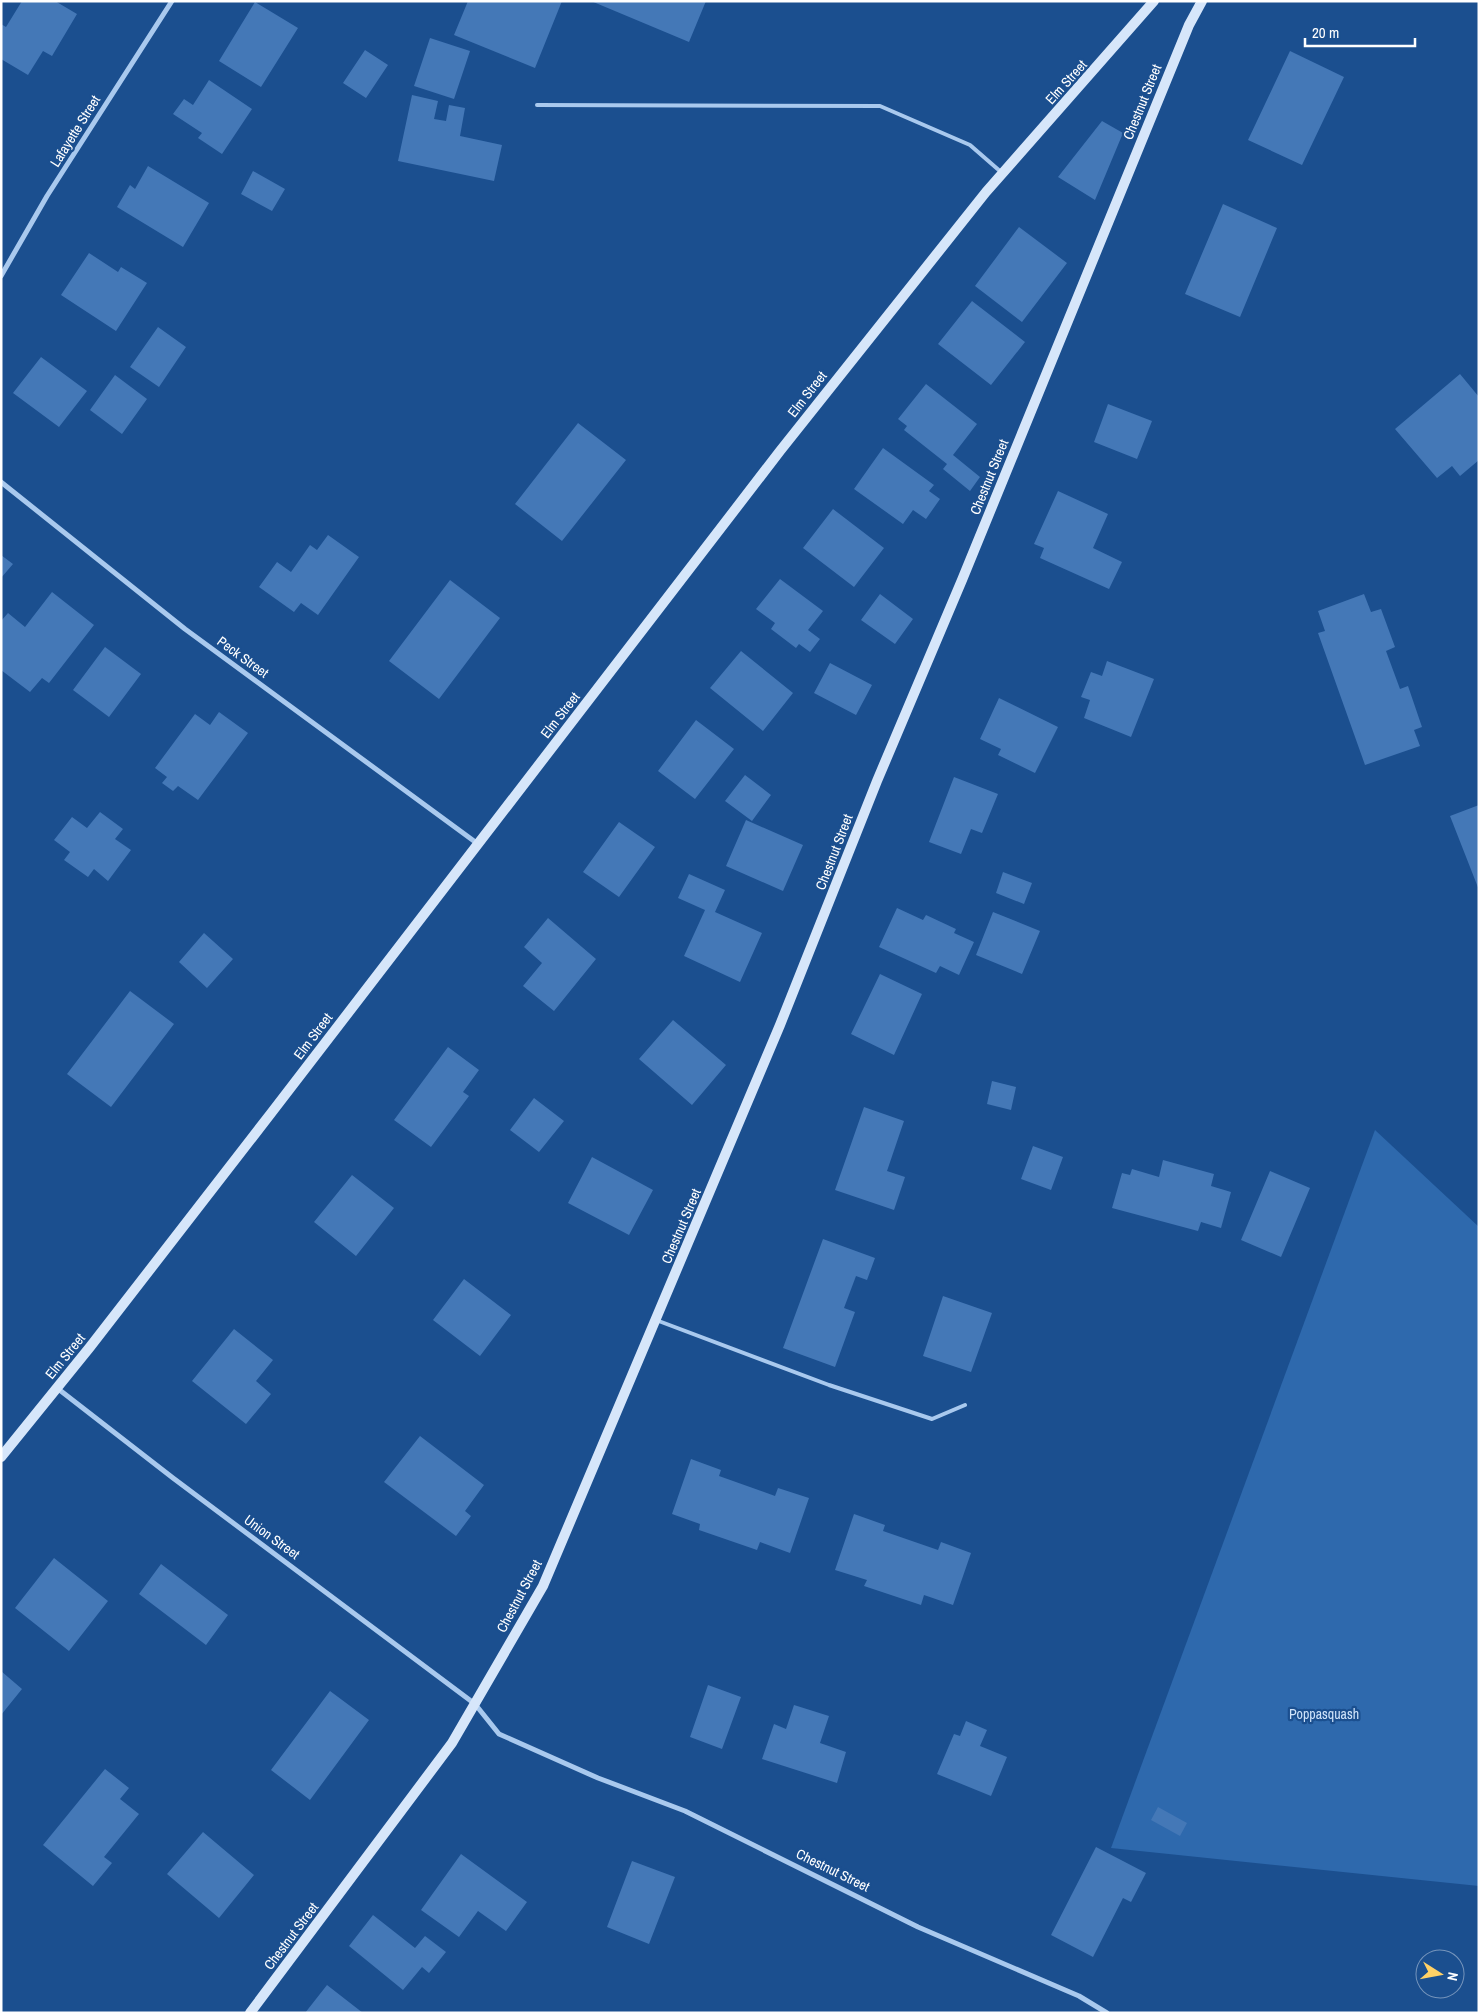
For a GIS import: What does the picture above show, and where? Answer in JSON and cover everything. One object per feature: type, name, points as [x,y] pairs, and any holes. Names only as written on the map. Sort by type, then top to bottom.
[{"type":"street","name":"Lafayette Street","points":[[1,276],[47,196],[172,1]]},
{"type":"street","name":"Elm Street","points":[[1,1457],[57,1388],[780,451],[1002,174],[1154,1]]},
{"type":"street","name":"Chestnut Street","points":[[250,2013],[452,1743],[542,1586],[780,1025],[877,781],[962,580],[1189,25],[1202,1]]},
{"type":"street","name":"Peck Street","points":[[1,482],[185,629],[478,844]]},
{"type":"street","name":"Union Street","points":[[57,1388],[173,1478],[475,1704]]},
{"type":"street","name":"Chestnut Street","points":[[475,1704],[499,1734],[598,1778],[685,1811],[918,1926],[1079,1996],[1107,2013]]},
{"type":"lane","points":[[537,105],[880,106],[970,145],[1002,174]]},
{"type":"lane","points":[[656,1320],[829,1385],[932,1419],[965,1405]]},
{"type":"green space","name":"Poppasquash","points":[[1375,1130],[1479,1227],[1479,1886],[1111,1848]]},
{"type":"building","points":[[22,1],[55,1],[77,14],[52,56],[43,51],[28,75],[1,59],[1,24],[6,27]]},
{"type":"building","points":[[468,1],[562,1],[535,68],[454,35]]},
{"type":"building","points":[[591,1],[706,1],[689,42]]},
{"type":"building","points":[[255,2],[298,28],[261,87],[219,61]]},
{"type":"building","points":[[430,38],[470,51],[454,99],[414,86]]},
{"type":"building","points":[[365,50],[388,65],[366,98],[343,83]]},
{"type":"building","points":[[1290,51],[1344,77],[1302,165],[1248,140]]},
{"type":"building","points":[[209,80],[252,109],[222,154],[198,138],[202,133],[173,114],[184,99],[193,105]]},
{"type":"building","points":[[412,95],[438,101],[434,119],[446,121],[449,105],[465,108],[460,136],[502,145],[494,181],[398,161]]},
{"type":"building","points":[[1102,121],[1123,133],[1095,200],[1058,177]]},
{"type":"building","points":[[148,166],[209,203],[183,247],[117,207],[130,185],[135,189]]},
{"type":"building","points":[[253,171],[285,189],[272,211],[241,194]]},
{"type":"building","points":[[1223,204],[1277,228],[1240,317],[1185,294]]},
{"type":"building","points":[[1019,227],[1067,263],[1022,322],[975,286]]},
{"type":"building","points":[[89,253],[118,272],[121,267],[147,283],[116,331],[61,295]]},
{"type":"building","points":[[972,301],[1025,342],[991,385],[938,344]]},
{"type":"building","points":[[158,327],[186,347],[159,387],[130,367]]},
{"type":"building","points":[[41,357],[87,391],[59,427],[13,393]]},
{"type":"building","points":[[1460,374],[1479,397],[1479,460],[1460,476],[1452,466],[1437,478],[1395,429]]},
{"type":"building","points":[[115,375],[147,399],[122,434],[90,410]]},
{"type":"building","points":[[926,384],[977,424],[953,455],[980,477],[970,491],[943,469],[947,464],[904,430],[907,426],[898,419]]},
{"type":"building","points":[[1108,404],[1152,421],[1137,459],[1094,442]]},
{"type":"building","points":[[578,423],[626,460],[562,541],[515,504]]},
{"type":"building","points":[[883,448],[934,485],[929,491],[940,499],[926,519],[913,510],[903,524],[854,489]]},
{"type":"building","points":[[1058,491],[1108,514],[1093,548],[1122,562],[1109,589],[1040,558],[1044,548],[1034,544]]},
{"type":"building","points":[[833,509],[884,548],[854,587],[803,548]]},
{"type":"building","points":[[328,535],[359,557],[318,615],[301,603],[294,612],[259,587],[277,562],[291,572],[310,545],[317,550]]},
{"type":"building","points":[[1,555],[13,564],[1,578]]},
{"type":"building","points":[[780,579],[823,611],[808,630],[820,639],[810,652],[799,644],[796,648],[771,629],[775,623],[756,609]]},
{"type":"building","points":[[450,580],[500,618],[439,699],[389,661]]},
{"type":"building","points":[[52,592],[94,625],[49,683],[42,678],[30,692],[1,670],[1,621],[8,613],[25,627]]},
{"type":"building","points":[[880,594],[913,619],[895,644],[861,620]]},
{"type":"building","points":[[1364,594],[1371,612],[1381,609],[1395,647],[1386,651],[1400,689],[1408,686],[1422,727],[1414,730],[1420,746],[1365,765],[1318,633],[1325,631],[1318,611]]},
{"type":"building","points":[[105,647],[141,674],[109,717],[73,690]]},
{"type":"building","points":[[741,651],[793,693],[763,731],[710,688]]},
{"type":"building","points":[[1107,661],[1154,679],[1131,737],[1084,718],[1090,700],[1081,697],[1091,672],[1102,676]]},
{"type":"building","points":[[830,663],[872,685],[856,715],[814,693]]},
{"type":"building","points":[[999,698],[1058,727],[1035,773],[998,755],[1001,749],[980,739]]},
{"type":"building","points":[[219,712],[248,733],[198,800],[178,786],[173,791],[162,783],[167,777],[155,768],[195,714],[210,725]]},
{"type":"building","points":[[696,720],[734,749],[695,799],[658,771]]},
{"type":"building","points":[[745,775],[771,795],[752,821],[725,801]]},
{"type":"building","points":[[954,777],[998,794],[982,833],[971,829],[961,854],[929,842]]},
{"type":"building","points":[[1479,805],[1479,890],[1450,816]]},
{"type":"building","points":[[100,812],[123,829],[115,839],[131,850],[108,881],[94,869],[88,877],[64,860],[70,852],[54,840],[72,817],[87,828]]},
{"type":"building","points":[[746,820],[803,845],[783,891],[726,866]]},
{"type":"building","points":[[619,822],[655,847],[619,897],[583,872]]},
{"type":"building","points":[[1003,872],[1032,883],[1024,904],[996,893]]},
{"type":"building","points":[[689,874],[725,890],[715,912],[762,933],[740,982],[684,956],[705,910],[678,898]]},
{"type":"building","points":[[897,908],[923,920],[926,915],[956,929],[954,933],[974,942],[959,975],[940,966],[936,973],[879,947]]},
{"type":"building","points":[[993,912],[1040,931],[1022,974],[976,955]]},
{"type":"building","points":[[548,918],[596,959],[554,1011],[523,986],[542,963],[524,947]]},
{"type":"building","points":[[204,933],[233,959],[207,988],[179,962]]},
{"type":"building","points":[[880,974],[922,994],[894,1055],[851,1034]]},
{"type":"building","points":[[130,991],[174,1024],[111,1107],[67,1074]]},
{"type":"building","points":[[673,1020],[726,1065],[692,1105],[639,1059]]},
{"type":"building","points":[[448,1047],[479,1070],[463,1092],[469,1096],[431,1147],[394,1120]]},
{"type":"building","points":[[992,1081],[1016,1087],[1011,1110],[987,1104]]},
{"type":"building","points":[[534,1098],[564,1121],[539,1152],[510,1130]]},
{"type":"building","points":[[864,1107],[904,1121],[887,1171],[905,1177],[894,1210],[835,1190]]},
{"type":"building","points":[[1033,1146],[1063,1157],[1051,1190],[1021,1179]]},
{"type":"building","points":[[592,1157],[653,1190],[629,1235],[568,1203]]},
{"type":"building","points":[[1163,1160],[1214,1174],[1211,1186],[1231,1192],[1221,1228],[1201,1222],[1198,1231],[1112,1208],[1122,1173],[1130,1175],[1132,1169],[1159,1177]]},
{"type":"building","points":[[1270,1171],[1310,1188],[1281,1257],[1241,1240]]},
{"type":"building","points":[[352,1175],[394,1208],[356,1256],[314,1222]]},
{"type":"building","points":[[823,1239],[875,1258],[867,1280],[856,1276],[844,1308],[855,1312],[835,1367],[783,1348]]},
{"type":"building","points":[[464,1279],[511,1315],[480,1356],[433,1320]]},
{"type":"building","points":[[943,1296],[992,1313],[971,1372],[923,1356]]},
{"type":"building","points":[[234,1329],[273,1360],[256,1381],[271,1394],[246,1424],[192,1381]]},
{"type":"building","points":[[420,1436],[484,1485],[465,1511],[471,1516],[456,1536],[384,1482]]},
{"type":"building","points":[[691,1459],[721,1470],[719,1476],[775,1496],[778,1488],[809,1498],[790,1553],[760,1542],[757,1550],[699,1530],[700,1524],[672,1514]]},
{"type":"building","points":[[854,1514],[885,1525],[883,1531],[938,1550],[941,1542],[971,1553],[953,1605],[924,1595],[921,1605],[864,1586],[867,1580],[835,1570]]},
{"type":"building","points":[[54,1558],[108,1601],[69,1651],[15,1608]]},
{"type":"building","points":[[161,1564],[228,1615],[206,1645],[139,1594]]},
{"type":"building","points":[[1,1671],[22,1689],[1,1715]]},
{"type":"building","points":[[708,1685],[741,1697],[722,1749],[690,1737]]},
{"type":"building","points":[[330,1691],[369,1720],[310,1800],[271,1770]]},
{"type":"building","points":[[794,1705],[829,1716],[820,1743],[846,1752],[837,1783],[762,1759],[774,1724],[786,1729]]},
{"type":"building","points":[[966,1721],[987,1730],[980,1746],[1007,1757],[991,1796],[937,1774],[954,1734],[960,1736]]},
{"type":"building","points":[[105,1769],[129,1788],[120,1799],[139,1814],[104,1857],[112,1863],[93,1886],[43,1845]]},
{"type":"building","points":[[1158,1807],[1187,1823],[1180,1836],[1151,1820]]},
{"type":"building","points":[[203,1832],[254,1875],[219,1918],[167,1874]]},
{"type":"building","points":[[1096,1847],[1146,1873],[1131,1902],[1123,1898],[1093,1957],[1051,1935]]},
{"type":"building","points":[[461,1854],[527,1902],[506,1931],[478,1911],[459,1937],[421,1910]]},
{"type":"building","points":[[632,1861],[675,1877],[649,1944],[607,1927]]},
{"type":"building","points":[[373,1915],[415,1948],[425,1936],[446,1952],[429,1973],[422,1967],[403,1990],[349,1946]]},
{"type":"building","points":[[327,1985],[363,2013],[305,2013]]}]
